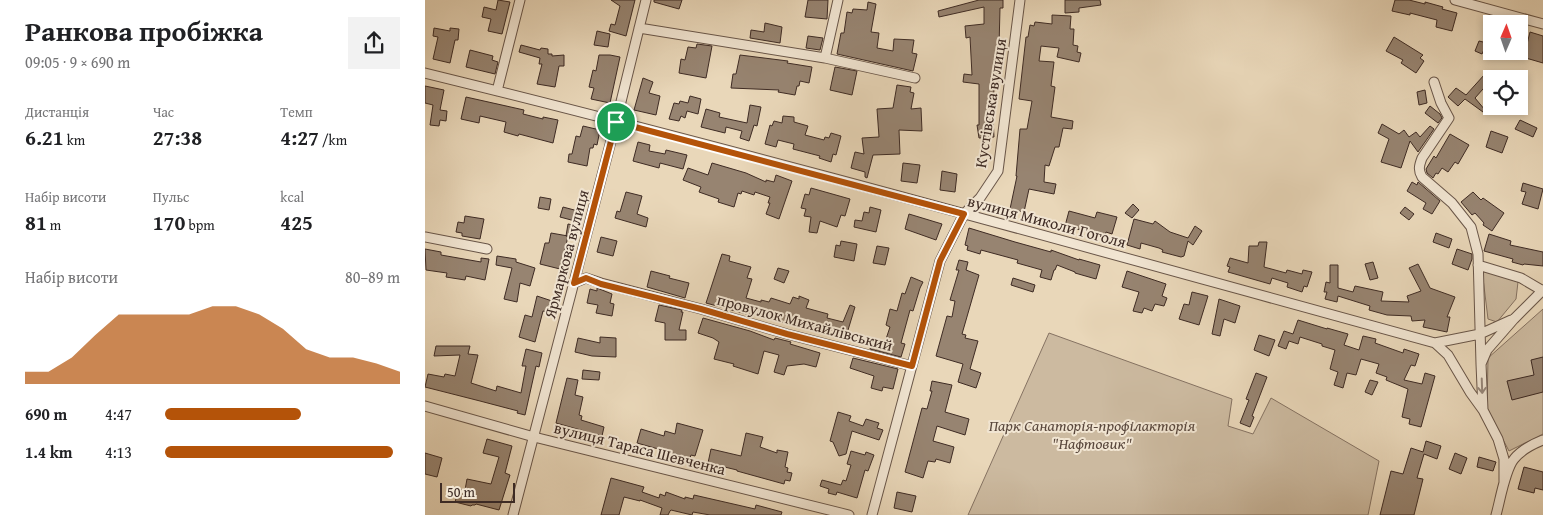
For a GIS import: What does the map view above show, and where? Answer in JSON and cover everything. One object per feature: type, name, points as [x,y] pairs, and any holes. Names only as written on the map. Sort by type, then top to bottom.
[{"type":"street","points":[[497,91],[520,0]]},
{"type":"street","name":"Ярмаркова вулиця","points":[[514,515],[646,0]]},
{"type":"street","points":[[825,58],[838,0]]},
{"type":"street","name":"Кустівська вулиця","points":[[872,515],[940,261],[964,214],[980,198],[998,171],[1021,0]]},
{"type":"street","points":[[1455,0],[1543,24]]},
{"type":"street","points":[[639,28],[825,58],[915,78]]},
{"type":"street","name":"вулиця Миколи Гоголя","points":[[425,73],[964,214],[1435,343]]},
{"type":"street","points":[[1434,82],[1441,103],[1449,118],[1422,158],[1419,164],[1419,171],[1422,177],[1452,203],[1471,227],[1478,254],[1483,410]]},
{"type":"street","points":[[425,238],[487,249]]},
{"type":"street","points":[[1478,265],[1521,278],[1543,290],[1487,350],[1481,364]]},
{"type":"street","name":"провулок Михайлівський","points":[[574,283],[586,278],[601,284],[912,366]]},
{"type":"street","points":[[1435,343],[1480,334],[1514,319]]},
{"type":"street","points":[[1435,343],[1448,355],[1483,410],[1498,439],[1505,458],[1504,482]]},
{"type":"street","name":"вулиця Тараса Шевченка","points":[[425,406],[534,437],[849,515]]},
{"type":"street","points":[[1496,515],[1504,482],[1513,459],[1530,446],[1543,440]]},
{"type":"green space","points":[[1482,270],[1518,282],[1516,299],[1497,322],[1488,319]]},
{"type":"green space","points":[[1543,309],[1543,434],[1509,451],[1487,409],[1488,358]]},
{"type":"green space","name":"Парк Санаторія-профілакторія \"Нафтовик\"","points":[[1049,333],[1232,399],[1228,426],[1253,434],[1271,398],[1379,461],[1368,515],[968,515]]},
{"type":"building","points":[[498,0],[510,2],[502,34],[488,31],[491,19],[482,17],[484,7],[496,10]]},
{"type":"building","points":[[611,0],[635,0],[626,36],[609,31],[611,24],[615,25],[620,6]]},
{"type":"building","points":[[654,0],[682,0],[679,9],[654,2]]},
{"type":"building","points":[[808,0],[828,0],[827,19],[805,17]]},
{"type":"building","points":[[979,0],[1003,0],[1003,8],[1000,8],[998,87],[994,87],[994,137],[979,138],[977,125],[979,125],[979,84],[963,82],[964,74],[972,75],[970,37],[966,38],[965,26],[984,24],[984,7],[939,17],[938,11]]},
{"type":"building","points":[[1065,0],[1100,0],[1101,5],[1079,8],[1079,12],[1065,13]]},
{"type":"building","points":[[1395,0],[1409,0],[1425,4],[1425,2],[1457,13],[1452,31],[1436,27],[1437,20],[1410,13],[1410,15],[1392,11]]},
{"type":"building","points":[[868,2],[876,4],[871,32],[879,33],[877,48],[893,51],[894,39],[914,40],[912,53],[917,54],[913,71],[837,54],[841,33],[844,33],[847,12],[852,13],[853,9],[867,10]]},
{"type":"building","points":[[1052,15],[1071,16],[1070,29],[1074,29],[1073,45],[1078,46],[1077,52],[1081,53],[1079,62],[1057,57],[1059,48],[1041,46],[1039,61],[1054,62],[1051,86],[1055,87],[1051,117],[1073,121],[1072,129],[1063,128],[1059,147],[1055,147],[1049,166],[1045,165],[1044,182],[1056,184],[1054,194],[1029,189],[1024,212],[1010,209],[1017,176],[1020,129],[1027,129],[1032,101],[1019,99],[1026,37],[1028,37],[1030,25],[1034,26],[1035,22],[1052,24]]},
{"type":"building","points":[[765,23],[782,27],[780,43],[750,38],[751,30],[764,32]]},
{"type":"building","points":[[434,28],[450,31],[450,28],[459,29],[458,40],[455,40],[450,63],[433,59],[438,37],[433,36]]},
{"type":"building","points":[[597,31],[610,34],[608,47],[594,45]]},
{"type":"building","points":[[1530,32],[1543,36],[1543,63],[1528,59]]},
{"type":"building","points":[[808,36],[823,38],[820,50],[806,48]]},
{"type":"building","points":[[1394,37],[1423,55],[1420,58],[1424,61],[1416,73],[1401,63],[1403,60],[1386,51]]},
{"type":"building","points":[[1479,41],[1483,42],[1482,54],[1475,51]]},
{"type":"building","points":[[697,44],[712,46],[706,78],[679,73],[681,59],[685,60],[688,47],[696,48]]},
{"type":"building","points":[[521,45],[540,50],[541,48],[548,49],[548,54],[552,54],[552,56],[564,55],[564,66],[559,66],[555,87],[537,84],[542,64],[539,64],[540,58],[519,52]]},
{"type":"building","points":[[470,50],[493,56],[492,60],[498,62],[495,74],[466,67]]},
{"type":"building","points":[[599,55],[620,57],[610,103],[591,99],[594,88],[589,87],[593,70],[596,71]]},
{"type":"building","points":[[740,55],[788,61],[787,63],[812,67],[809,83],[800,81],[795,95],[778,92],[779,90],[731,88],[733,74],[736,74]]},
{"type":"building","points":[[835,67],[857,71],[852,95],[830,90]]},
{"type":"building","points":[[1483,76],[1483,89],[1475,98],[1483,108],[1483,112],[1465,99],[1458,106],[1448,97],[1456,88],[1466,95]]},
{"type":"building","points":[[643,78],[653,82],[649,93],[660,96],[656,115],[634,110]]},
{"type":"building","points":[[897,85],[911,87],[910,92],[914,93],[911,109],[921,108],[922,131],[899,130],[900,154],[873,155],[867,178],[865,177],[865,172],[851,168],[855,152],[864,154],[862,138],[879,137],[877,109],[893,108]]},
{"type":"building","points":[[425,86],[444,90],[440,110],[447,111],[446,121],[440,120],[439,126],[430,125],[433,105],[425,103]]},
{"type":"building","points":[[1425,90],[1427,103],[1419,105],[1417,92]]},
{"type":"building","points":[[690,96],[701,99],[698,114],[687,111],[685,118],[681,116],[679,121],[669,119],[674,103],[679,104],[680,101],[688,103]]},
{"type":"building","points":[[466,97],[524,110],[523,114],[543,119],[543,117],[558,120],[553,143],[504,132],[506,122],[480,116],[479,123],[461,119]]},
{"type":"building","points":[[750,105],[761,107],[757,126],[754,125],[749,141],[740,138],[742,131],[726,127],[725,133],[701,127],[706,109],[720,113],[719,117],[747,123]]},
{"type":"building","points":[[1430,106],[1442,118],[1438,123],[1425,113]]},
{"type":"building","points":[[783,116],[794,117],[794,122],[808,126],[805,135],[824,140],[825,137],[829,138],[831,133],[841,136],[836,155],[833,154],[831,162],[819,158],[820,156],[793,149],[794,144],[778,140],[776,147],[765,144],[770,125],[772,126],[774,121],[782,123]]},
{"type":"building","points":[[1520,120],[1537,128],[1533,137],[1515,129]]},
{"type":"building","points":[[1382,124],[1399,134],[1404,130],[1409,137],[1416,132],[1420,137],[1430,126],[1434,129],[1418,152],[1410,141],[1401,168],[1381,162],[1389,139],[1378,133]]},
{"type":"building","points":[[583,126],[600,130],[597,145],[594,144],[593,148],[590,148],[587,166],[568,162],[576,136],[580,137]]},
{"type":"building","points":[[1491,131],[1508,137],[1502,153],[1486,147]]},
{"type":"building","points":[[1450,134],[1469,145],[1458,164],[1455,162],[1448,172],[1442,168],[1433,178],[1427,173],[1426,169],[1434,156],[1436,158]]},
{"type":"building","points":[[638,142],[650,145],[649,151],[665,154],[666,150],[687,155],[683,169],[660,163],[659,168],[633,161]]},
{"type":"building","points":[[712,163],[746,173],[766,182],[766,180],[774,182],[776,175],[792,181],[779,219],[766,214],[770,197],[755,192],[754,195],[742,191],[741,194],[738,193],[734,207],[718,202],[719,199],[699,192],[701,187],[683,180],[688,168],[708,175]]},
{"type":"building","points":[[903,163],[920,165],[917,183],[901,181]]},
{"type":"building","points":[[942,171],[957,174],[955,192],[940,190]]},
{"type":"building","points":[[1412,182],[1417,185],[1418,182],[1440,201],[1432,214],[1423,209],[1426,203],[1407,191]]},
{"type":"building","points":[[1523,183],[1543,189],[1538,209],[1522,204],[1526,192],[1521,191]]},
{"type":"building","points":[[811,188],[850,199],[845,216],[841,215],[837,227],[820,221],[817,233],[809,232],[811,217],[804,216],[806,209],[801,208],[805,194],[809,195]]},
{"type":"building","points":[[626,192],[642,196],[637,214],[648,218],[646,227],[615,218],[617,211],[620,212]]},
{"type":"building","points":[[1473,192],[1481,200],[1483,198],[1504,213],[1492,231],[1483,225],[1484,223],[1475,213],[1472,215],[1461,202]]},
{"type":"building","points":[[540,197],[551,199],[549,210],[538,208]]},
{"type":"building","points":[[1133,204],[1139,210],[1132,218],[1125,213]]},
{"type":"building","points":[[563,207],[578,211],[575,221],[560,217]]},
{"type":"building","points":[[870,207],[881,210],[876,232],[854,227],[855,220],[862,221],[864,212],[869,213]]},
{"type":"building","points":[[1405,207],[1414,214],[1409,220],[1400,213]]},
{"type":"building","points":[[1069,211],[1095,218],[1097,212],[1117,217],[1112,234],[1106,232],[1105,236],[1065,226]]},
{"type":"building","points":[[909,214],[942,224],[936,240],[905,229]]},
{"type":"building","points":[[465,216],[484,219],[480,239],[462,236],[462,233],[456,232],[458,222],[464,223]]},
{"type":"building","points":[[1134,219],[1153,224],[1155,221],[1170,232],[1188,238],[1195,226],[1202,231],[1193,245],[1188,241],[1184,256],[1181,257],[1162,252],[1163,250],[1159,248],[1141,243],[1140,249],[1127,245]]},
{"type":"building","points":[[568,224],[578,226],[576,238],[566,236]]},
{"type":"building","points":[[969,228],[1100,265],[1096,279],[1057,265],[1051,280],[1040,277],[1042,270],[1017,263],[1018,260],[981,250],[980,254],[967,250],[968,246],[965,245]]},
{"type":"building","points":[[551,233],[568,236],[563,259],[567,260],[564,270],[540,264],[545,243],[549,243]]},
{"type":"building","points":[[1436,233],[1452,239],[1449,248],[1433,242]]},
{"type":"building","points":[[1489,234],[1511,241],[1510,245],[1543,252],[1543,266],[1523,265],[1512,262],[1513,259],[1484,251]]},
{"type":"building","points":[[601,237],[617,241],[613,256],[597,252]]},
{"type":"building","points":[[841,241],[857,244],[854,261],[834,257],[836,245],[840,246]]},
{"type":"building","points":[[1259,242],[1267,242],[1264,267],[1286,273],[1287,270],[1302,274],[1303,270],[1312,272],[1307,287],[1304,286],[1302,292],[1287,287],[1288,283],[1272,278],[1270,284],[1228,272],[1230,267],[1227,266],[1230,258],[1248,263],[1249,246],[1258,246]]},
{"type":"building","points":[[877,246],[889,248],[885,265],[873,263]]},
{"type":"building","points":[[425,249],[441,252],[441,255],[481,262],[481,258],[489,259],[485,280],[466,276],[465,280],[446,277],[447,273],[426,270]]},
{"type":"building","points":[[1457,249],[1472,254],[1468,270],[1452,264]]},
{"type":"building","points":[[722,254],[730,256],[729,261],[751,267],[747,278],[752,279],[746,298],[769,302],[771,298],[790,304],[793,297],[799,299],[799,296],[809,300],[806,308],[828,314],[827,318],[843,322],[850,305],[855,307],[845,340],[750,313],[750,315],[706,303]]},
{"type":"building","points":[[497,256],[516,259],[516,262],[535,268],[530,286],[520,283],[517,302],[504,299],[512,268],[496,265]]},
{"type":"building","points":[[959,260],[968,262],[966,270],[979,275],[962,334],[966,335],[965,338],[978,341],[970,369],[981,373],[976,388],[958,382],[963,364],[936,356],[947,316],[952,317],[955,301],[950,300],[959,270],[956,270]]},
{"type":"building","points":[[1373,262],[1378,278],[1370,280],[1365,264]]},
{"type":"building","points":[[1418,264],[1430,288],[1455,297],[1447,317],[1450,317],[1447,332],[1423,327],[1425,320],[1412,321],[1411,316],[1387,315],[1369,310],[1370,306],[1338,296],[1337,302],[1325,299],[1327,292],[1324,292],[1326,282],[1330,283],[1330,265],[1338,265],[1338,288],[1353,292],[1355,286],[1383,292],[1381,301],[1409,302],[1407,296],[1421,291],[1409,268]]},
{"type":"building","points":[[778,268],[789,271],[784,283],[774,279]]},
{"type":"building","points":[[651,271],[689,283],[685,298],[647,287]]},
{"type":"building","points":[[1127,271],[1166,284],[1162,296],[1167,298],[1164,306],[1155,304],[1152,311],[1144,308],[1142,313],[1133,311],[1139,292],[1122,287]]},
{"type":"building","points":[[911,277],[923,282],[913,311],[910,310],[901,343],[905,344],[901,357],[870,349],[872,341],[884,345],[890,327],[886,325],[890,309],[897,311],[902,293],[905,294]]},
{"type":"building","points":[[1013,278],[1035,285],[1033,292],[1011,285]]},
{"type":"building","points":[[597,288],[612,294],[610,303],[614,304],[612,316],[596,313],[598,305],[587,303],[590,289],[597,291]]},
{"type":"building","points":[[1192,292],[1208,296],[1199,325],[1179,319],[1184,304],[1189,305]]},
{"type":"building","points":[[537,296],[555,302],[552,313],[543,311],[535,342],[519,337],[525,315],[532,317]]},
{"type":"building","points":[[1219,299],[1240,306],[1235,323],[1224,319],[1220,336],[1212,334]]},
{"type":"building","points":[[659,305],[682,310],[679,330],[686,330],[686,340],[665,340],[665,323],[655,321]]},
{"type":"building","points":[[703,318],[774,340],[775,338],[791,342],[790,344],[820,353],[816,367],[804,364],[787,366],[784,375],[774,372],[779,355],[764,351],[758,374],[733,366],[734,364],[714,359],[719,342],[698,333]]},
{"type":"building","points":[[1298,320],[1348,334],[1344,345],[1359,350],[1363,336],[1376,339],[1375,343],[1403,353],[1404,349],[1419,354],[1415,366],[1411,365],[1404,380],[1422,384],[1425,373],[1435,376],[1421,427],[1409,424],[1410,419],[1402,417],[1408,389],[1386,380],[1387,377],[1376,373],[1379,364],[1361,359],[1356,375],[1347,373],[1343,388],[1334,385],[1338,372],[1330,369],[1335,350],[1300,337],[1298,344],[1289,341],[1286,349],[1278,346],[1284,331],[1293,334]]},
{"type":"building","points":[[1259,335],[1275,340],[1269,356],[1254,350]]},
{"type":"building","points":[[600,337],[616,338],[616,357],[592,356],[575,352],[578,338],[600,343]]},
{"type":"building","points":[[436,346],[470,346],[468,354],[478,355],[471,383],[496,391],[497,386],[521,393],[526,366],[522,366],[526,349],[542,353],[539,367],[536,366],[525,415],[517,413],[518,411],[425,387],[428,374],[444,377],[445,374],[455,376],[460,355],[434,356]]},
{"type":"building","points":[[1543,357],[1543,392],[1512,400],[1507,381],[1534,375],[1531,360]]},
{"type":"building","points":[[853,358],[898,369],[893,389],[883,387],[882,391],[871,388],[874,376],[850,368]]},
{"type":"building","points":[[583,370],[600,372],[599,380],[582,379]]},
{"type":"building","points":[[1256,373],[1267,377],[1252,416],[1254,417],[1250,427],[1240,423],[1249,400],[1246,399]]},
{"type":"building","points":[[567,378],[578,380],[575,395],[583,397],[579,415],[582,416],[581,420],[604,427],[602,436],[556,423]]},
{"type":"building","points":[[1370,380],[1378,382],[1372,395],[1365,392]]},
{"type":"building","points":[[932,381],[952,385],[945,412],[969,419],[965,435],[937,426],[933,441],[954,447],[950,463],[936,459],[935,462],[928,461],[923,478],[905,472],[922,408],[927,409],[932,391],[930,391]]},
{"type":"building","points":[[838,412],[851,416],[849,421],[863,426],[866,419],[879,423],[877,428],[883,430],[879,440],[852,431],[846,454],[839,456],[833,442],[830,441]]},
{"type":"building","points":[[677,423],[703,430],[695,456],[691,455],[690,458],[637,443],[641,429],[664,436],[665,431],[675,434]]},
{"type":"building","points":[[746,433],[763,437],[760,447],[777,453],[777,450],[788,452],[785,467],[788,468],[787,472],[792,473],[790,481],[785,480],[784,484],[708,463],[711,449],[741,456]]},
{"type":"building","points":[[487,439],[512,446],[505,473],[510,475],[499,510],[476,504],[471,506],[455,502],[459,489],[465,490],[467,479],[491,484],[499,457],[483,453]]},
{"type":"building","points":[[1426,441],[1441,446],[1437,459],[1424,454],[1417,478],[1423,479],[1414,515],[1380,515],[1391,471],[1403,474],[1411,448],[1423,452]]},
{"type":"building","points":[[851,451],[865,455],[866,452],[874,455],[868,471],[865,470],[857,498],[837,492],[836,495],[828,493],[829,489],[820,486],[822,480],[841,485],[843,480],[846,481],[851,465],[847,464]]},
{"type":"building","points":[[425,453],[442,458],[437,477],[425,474]]},
{"type":"building","points":[[1455,453],[1467,458],[1461,474],[1449,469]]},
{"type":"building","points":[[1479,457],[1496,462],[1493,471],[1477,467]]},
{"type":"building","points":[[1524,467],[1543,472],[1543,490],[1535,488],[1534,493],[1518,489]]},
{"type":"building","points":[[611,478],[644,487],[642,492],[659,498],[660,494],[665,496],[666,492],[685,499],[685,497],[693,499],[694,495],[755,509],[756,505],[782,512],[781,515],[710,515],[693,512],[692,515],[671,510],[668,515],[660,515],[662,508],[640,500],[624,497],[619,515],[601,515]]},
{"type":"building","points":[[897,492],[916,496],[912,512],[894,508]]},
{"type":"route","points":[[616,122],[964,214],[940,261],[912,366],[601,284],[586,278],[574,283],[616,122]]}]
